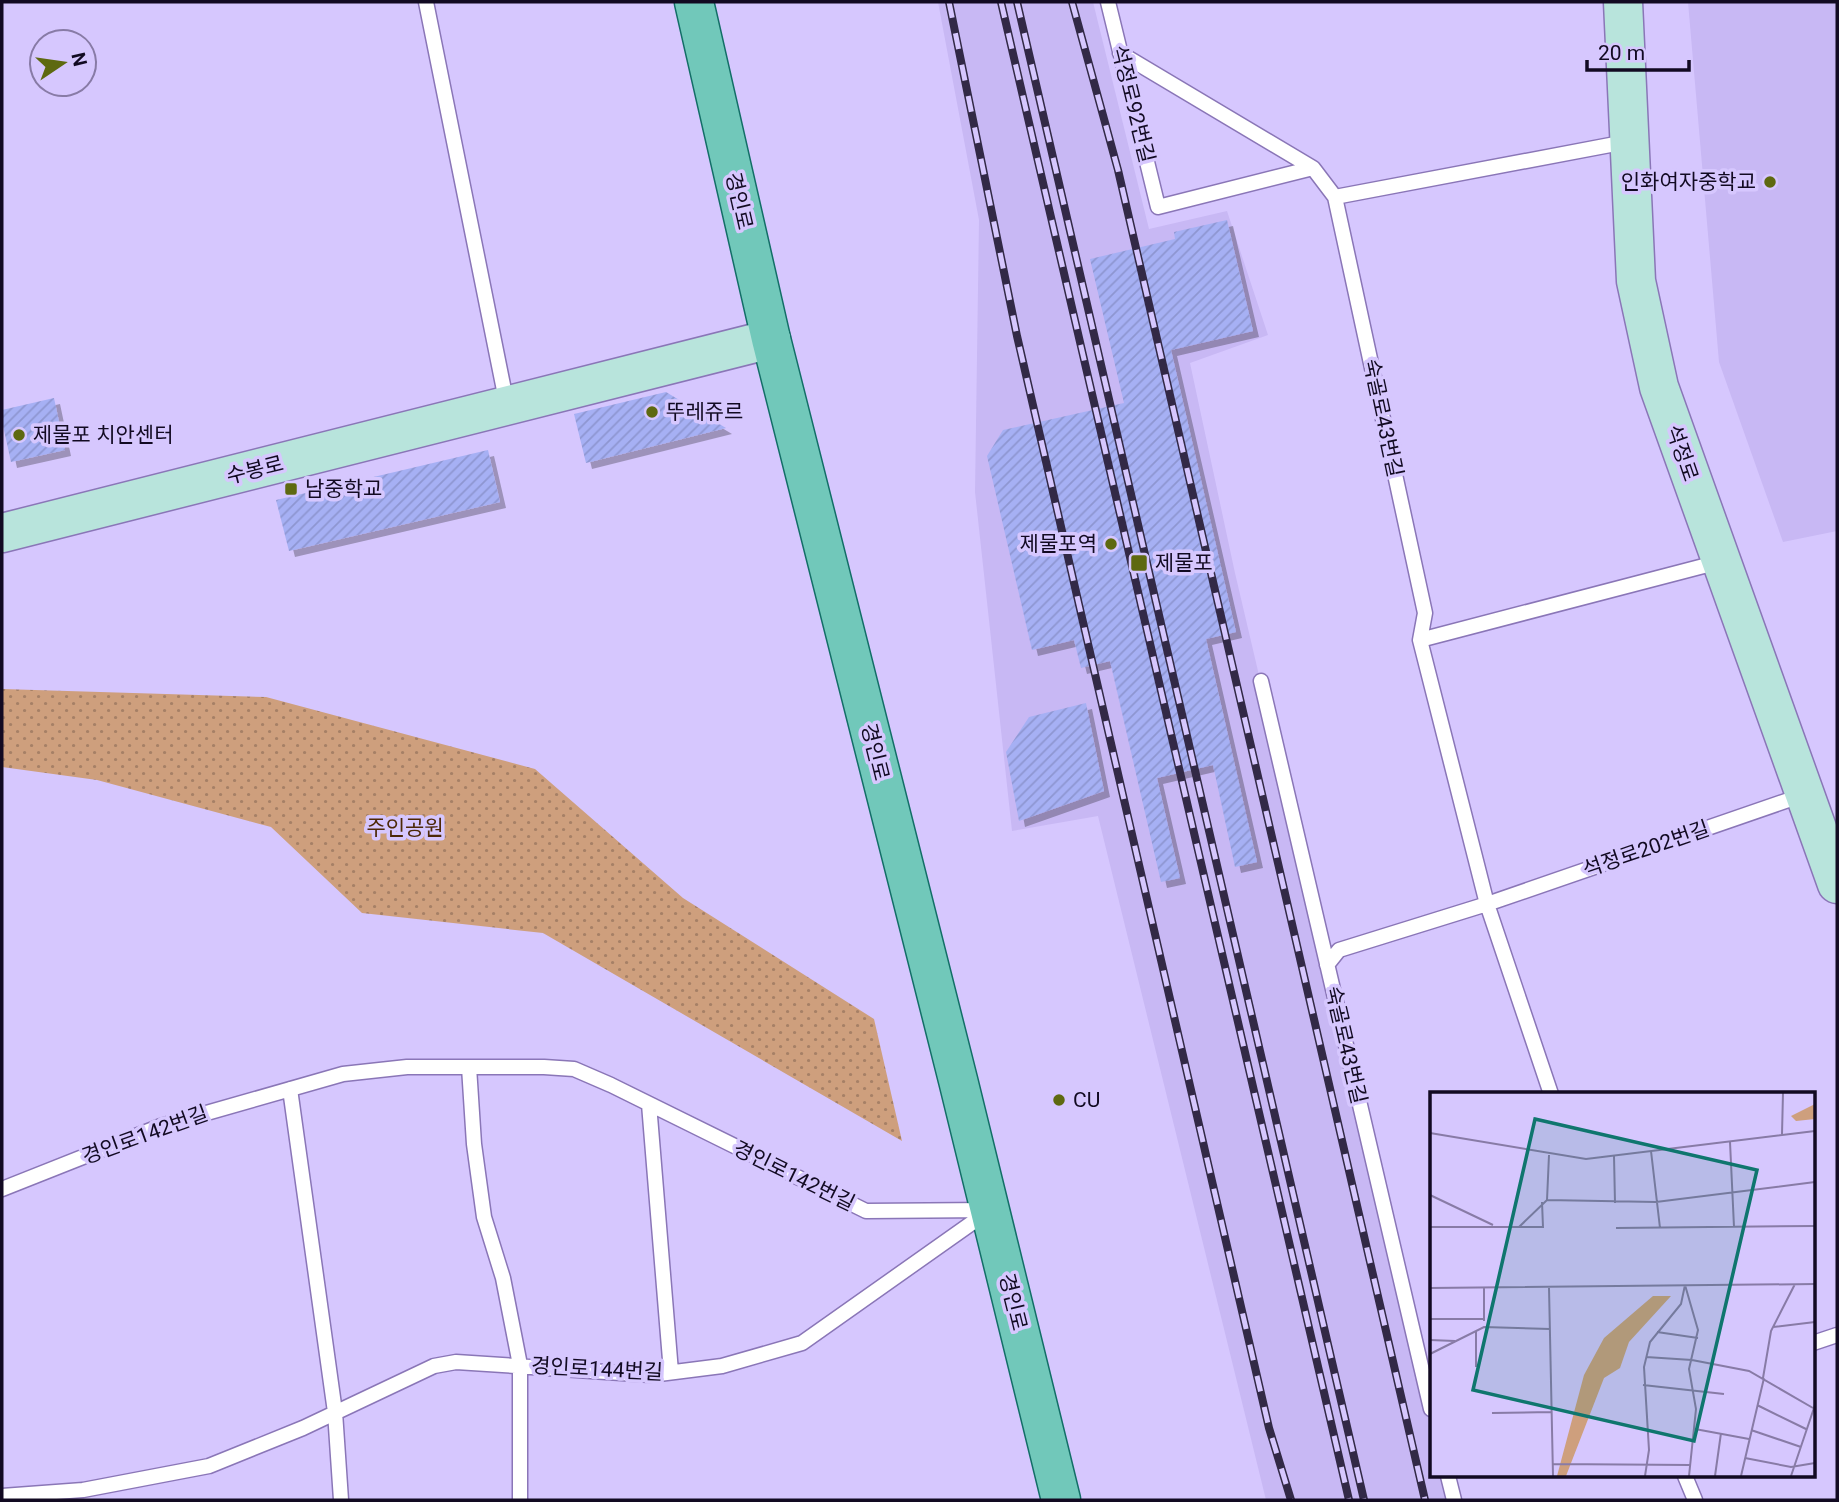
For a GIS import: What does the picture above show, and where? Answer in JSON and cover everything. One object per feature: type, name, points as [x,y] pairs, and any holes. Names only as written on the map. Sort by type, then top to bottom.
[{"type":"main road","name":"경인로","points":[[694,2],[771,339],[1061,1500]]},
{"type":"main road","name":"석정로","points":[[1623,2],[1636,281],[1658,387],[1837,884]]},
{"type":"main road","name":"수봉로","points":[[2,533],[771,339]]},
{"type":"lane","points":[[426,2],[508,406]]},
{"type":"lane","name":"석정로92번길","points":[[1108,2],[1158,207],[1313,168]]},
{"type":"lane","points":[[1120,53],[1313,168],[1335,197],[1631,141]]},
{"type":"lane","name":"숙골로43번길","points":[[1335,197],[1425,613],[1420,640]]},
{"type":"lane","points":[[1550,1092],[1487,904],[1420,640],[1720,562]]},
{"type":"lane","name":"숙골로43번길","points":[[1261,681],[1430,1405]]},
{"type":"lane","name":"석정로202번길","points":[[1327,965],[1339,950],[1487,904],[1805,795]]},
{"type":"lane","name":"경인로142번길","points":[[2,1189],[161,1126],[343,1074],[407,1067],[574,1069],[866,1211],[990,1210]]},
{"type":"lane","points":[[469,1067],[474,1144],[484,1217],[503,1278],[520,1365],[520,1500]]},
{"type":"lane","points":[[290,1089],[335,1412],[341,1500]]},
{"type":"lane","points":[[649,1104],[671,1372]]},
{"type":"lane","name":"경인로144번길","points":[[2,1496],[83,1495],[209,1466],[434,1366],[456,1362],[651,1375],[722,1366],[802,1343],[990,1210]]},
{"type":"lane","points":[[1814,1343],[1837,1335]]},
{"type":"lane","points":[[1448,1478],[1454,1500]]},
{"type":"lane","points":[[1686,1478],[1695,1500]]},
{"type":"shaded area","points":[[938,2],[1093,2],[1149,229],[1227,211],[1268,335],[1190,363],[1235,573],[1430,1405],[1430,1478],[1448,1478],[1453,1500],[1266,1500],[1098,816],[1012,831],[975,492],[979,220]]},
{"type":"shaded area","name":"인화여자중학교","points":[[1688,2],[1837,2],[1837,531],[1783,542],[1719,362]]},
{"type":"green space","name":"주인공원","points":[[2,689],[266,697],[535,769],[683,898],[874,1019],[902,1141],[543,933],[362,913],[271,827],[97,780],[2,767]]},
{"type":"building","name":"제물포역","points":[[1227,220],[1253,331],[1171,350],[1236,632],[1206,639],[1257,862],[1235,867],[1213,765],[1157,778],[1180,878],[1161,882],[1110,661],[1081,668],[1074,640],[1032,650],[987,456],[1003,430],[1124,403],[1090,259],[1175,239],[1174,232]]},
{"type":"building","points":[[666,392],[726,428],[586,463],[574,414]]},
{"type":"building","points":[[54,398],[65,450],[11,462],[2,410]]},
{"type":"building","points":[[488,450],[500,502],[289,551],[276,500]]},
{"type":"building","points":[[1086,703],[1104,791],[1019,821],[1006,752],[1029,717]]},
{"type":"railway","points":[[949,2],[1017,336],[1269,1428],[1291,1500]]},
{"type":"railway","points":[[1001,2],[1349,1500]]},
{"type":"railway","points":[[1017,2],[1364,1500]]},
{"type":"railway","points":[[1072,2],[1118,170],[1425,1500]]},
{"type":"place","name":"인화여자중학교","points":[[1770,182]]},
{"type":"place","name":"뚜레쥬르","points":[[652,412]]},
{"type":"place","name":"제물포 치안센터","points":[[19,435]]},
{"type":"place","name":"남중학교","points":[[291,489]]},
{"type":"place","name":"제물포역","points":[[1111,544]]},
{"type":"place","name":"제물포","points":[[1139,563]]},
{"type":"place","name":"CU","points":[[1059,1100]]}]
